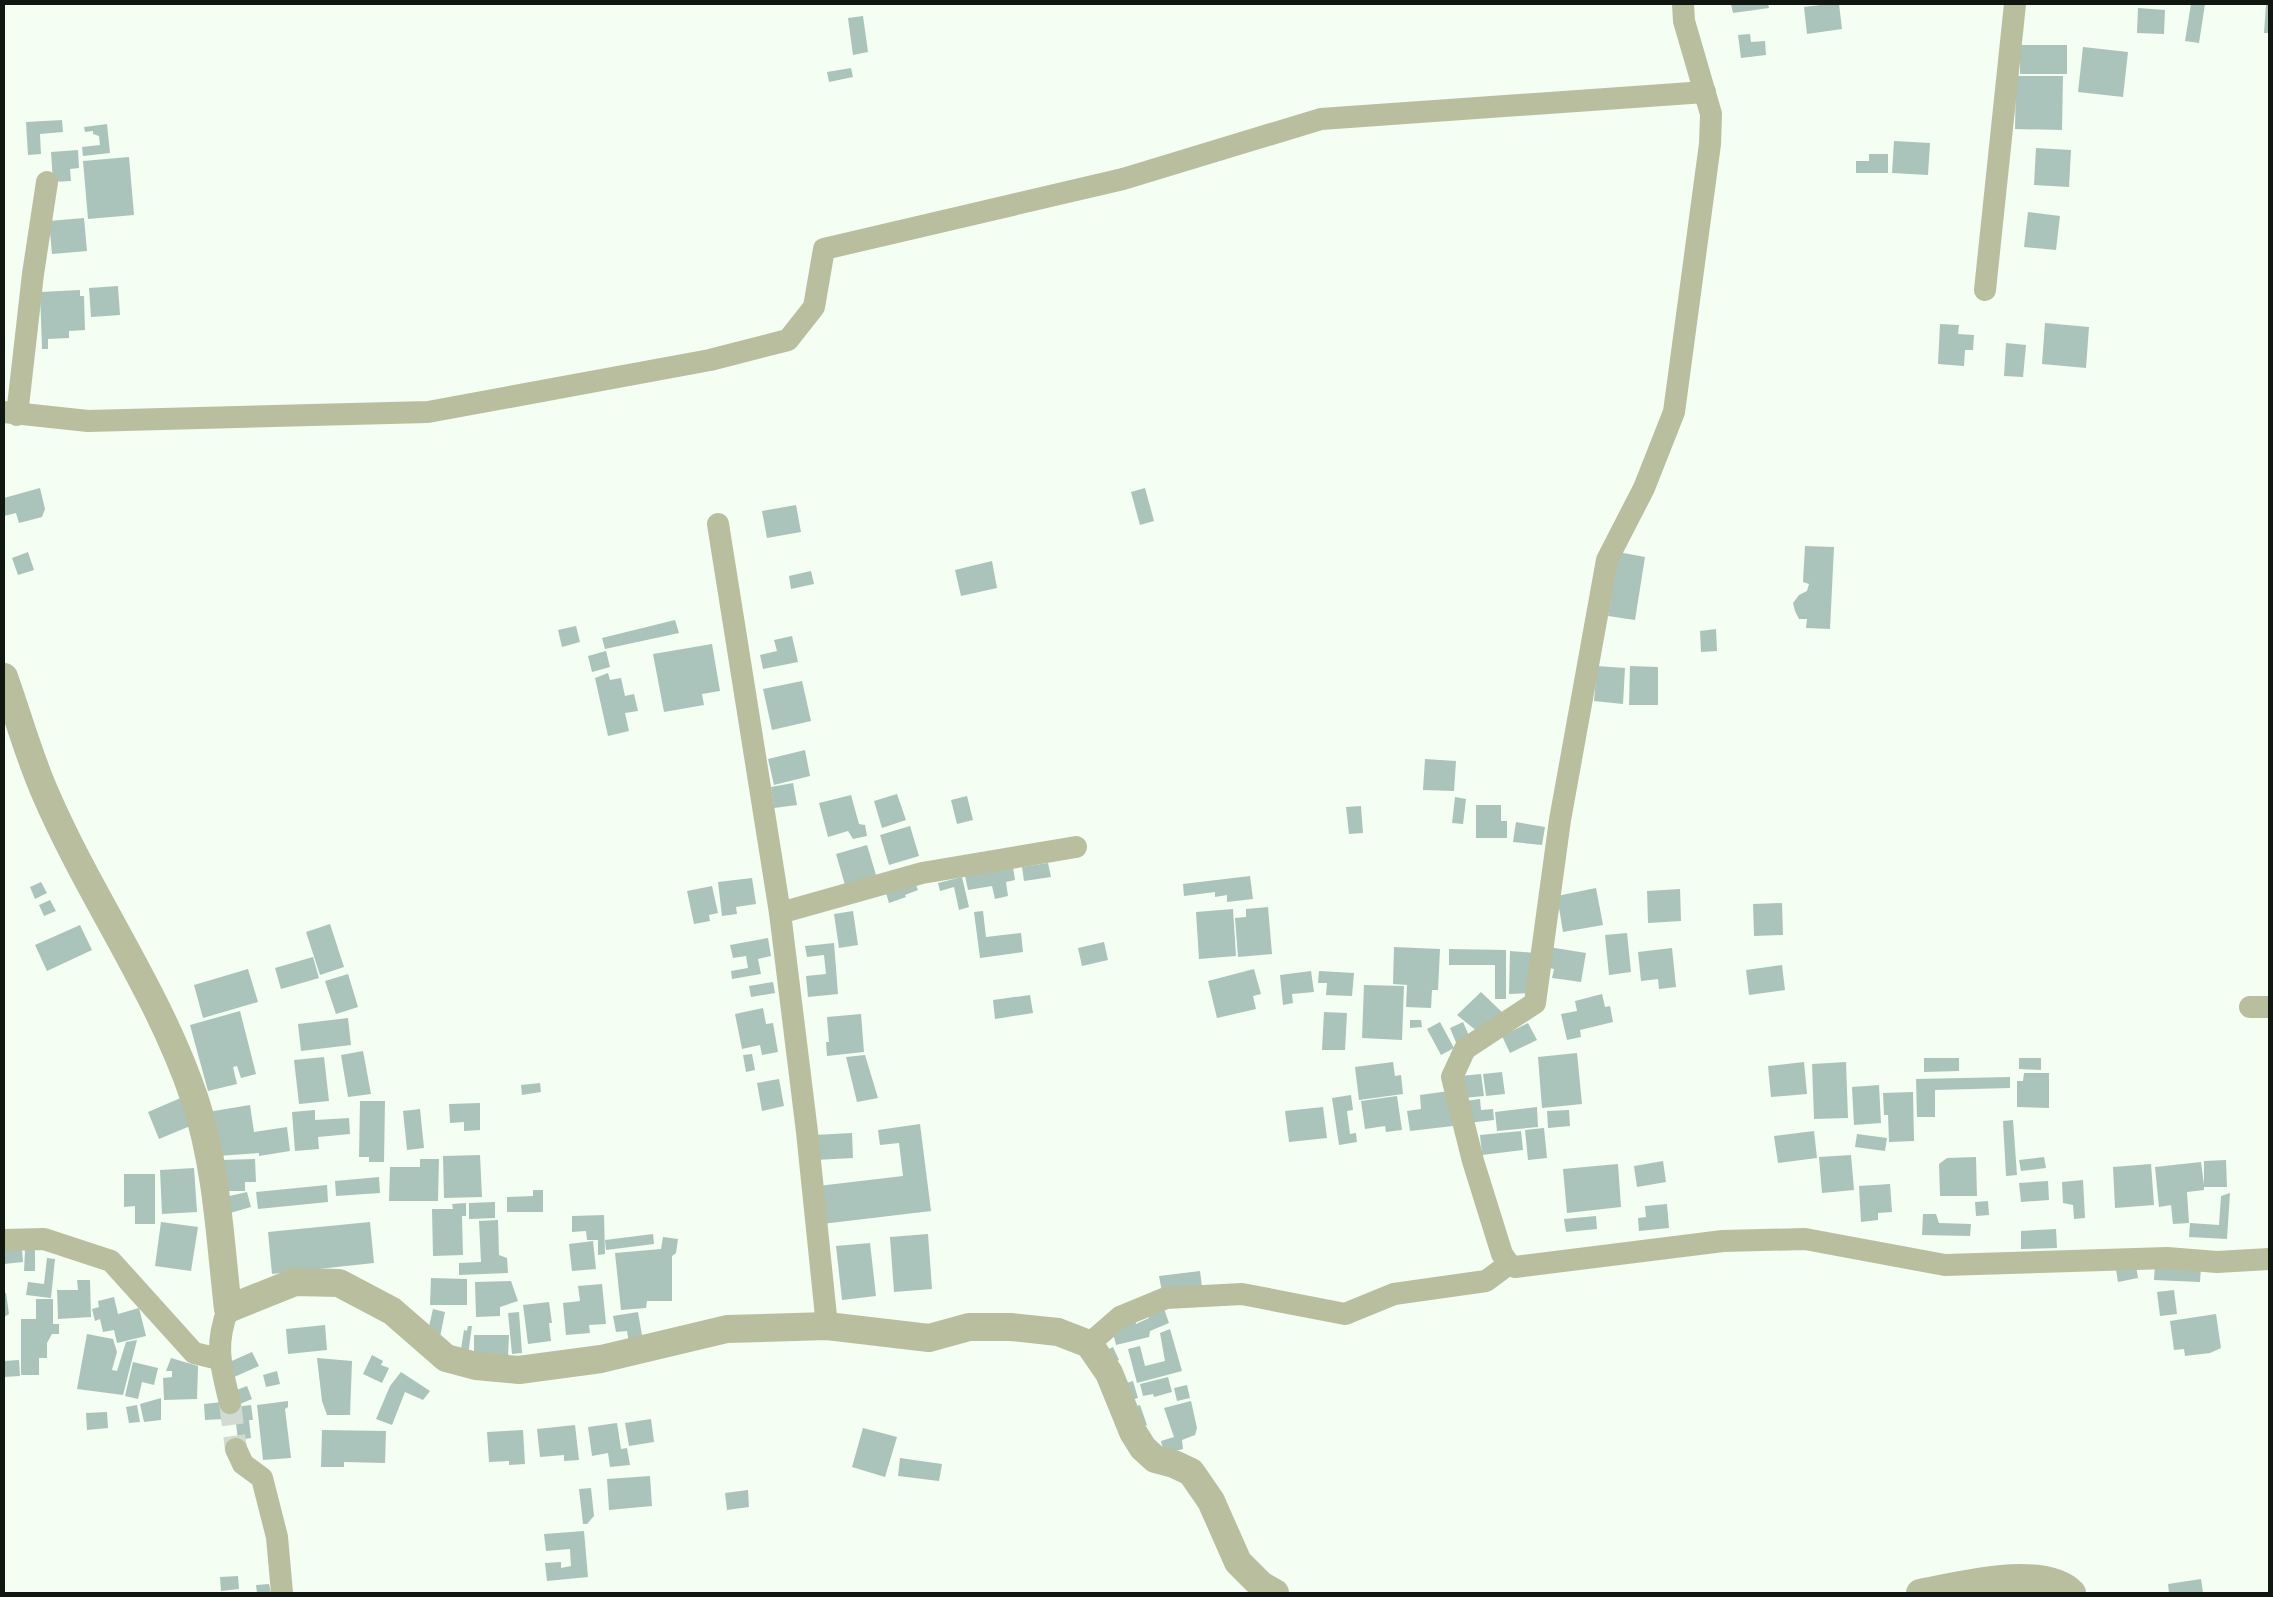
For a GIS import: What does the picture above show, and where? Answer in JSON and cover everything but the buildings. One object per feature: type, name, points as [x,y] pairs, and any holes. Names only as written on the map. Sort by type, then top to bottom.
[{"type":"street","points":[[1683,4],[1684,21],[1711,114],[1710,144],[1674,412],[1644,488],[1607,560],[1560,820],[1535,1002],[1465,1049],[1452,1077],[1473,1161],[1502,1254],[1509,1264],[1515,1267],[1723,1241],[1806,1239],[1945,1265],[2166,1258],[2217,1262],[2269,1259]]},
{"type":"street","points":[[1985,290],[2015,4]]},
{"type":"street","points":[[46,182],[10,413],[88,421],[428,412],[700,362],[788,340],[814,308],[824,249],[1123,179],[1321,119],[1705,92]]},
{"type":"street","points":[[718,524],[780,913],[807,1132],[827,1326]]},
{"type":"street","points":[[4,677],[46,794],[99,901],[161,1015],[195,1101],[211,1164],[228,1309],[221,1327],[219,1359],[230,1403]]},
{"type":"street","points":[[780,913],[922,873],[1076,847]]},
{"type":"street","points":[[4,1240],[44,1239],[111,1262],[194,1353],[219,1359]]},
{"type":"street","points":[[1089,1344],[1120,1317],[1166,1298],[1242,1294],[1345,1314],[1394,1294],[1486,1281],[1509,1264]]},
{"type":"street","points":[[228,1309],[295,1282],[339,1283],[392,1311],[446,1358],[476,1366],[519,1370],[601,1359],[727,1329],[827,1326],[929,1338],[970,1327],[1011,1327],[1058,1332],[1089,1344],[1109,1373],[1133,1432],[1143,1448],[1155,1460],[1174,1464],[1191,1472],[1211,1501],[1238,1562],[1261,1585],[1275,1593]]},
{"type":"street","points":[[236,1449],[243,1464],[262,1478],[277,1538],[282,1593]]},
{"type":"street","points":[[1920,1593],[1989,1581],[2041,1578],[2066,1587],[2072,1593]]},
{"type":"tunnel","points":[[230,1403],[236,1449]]}]
